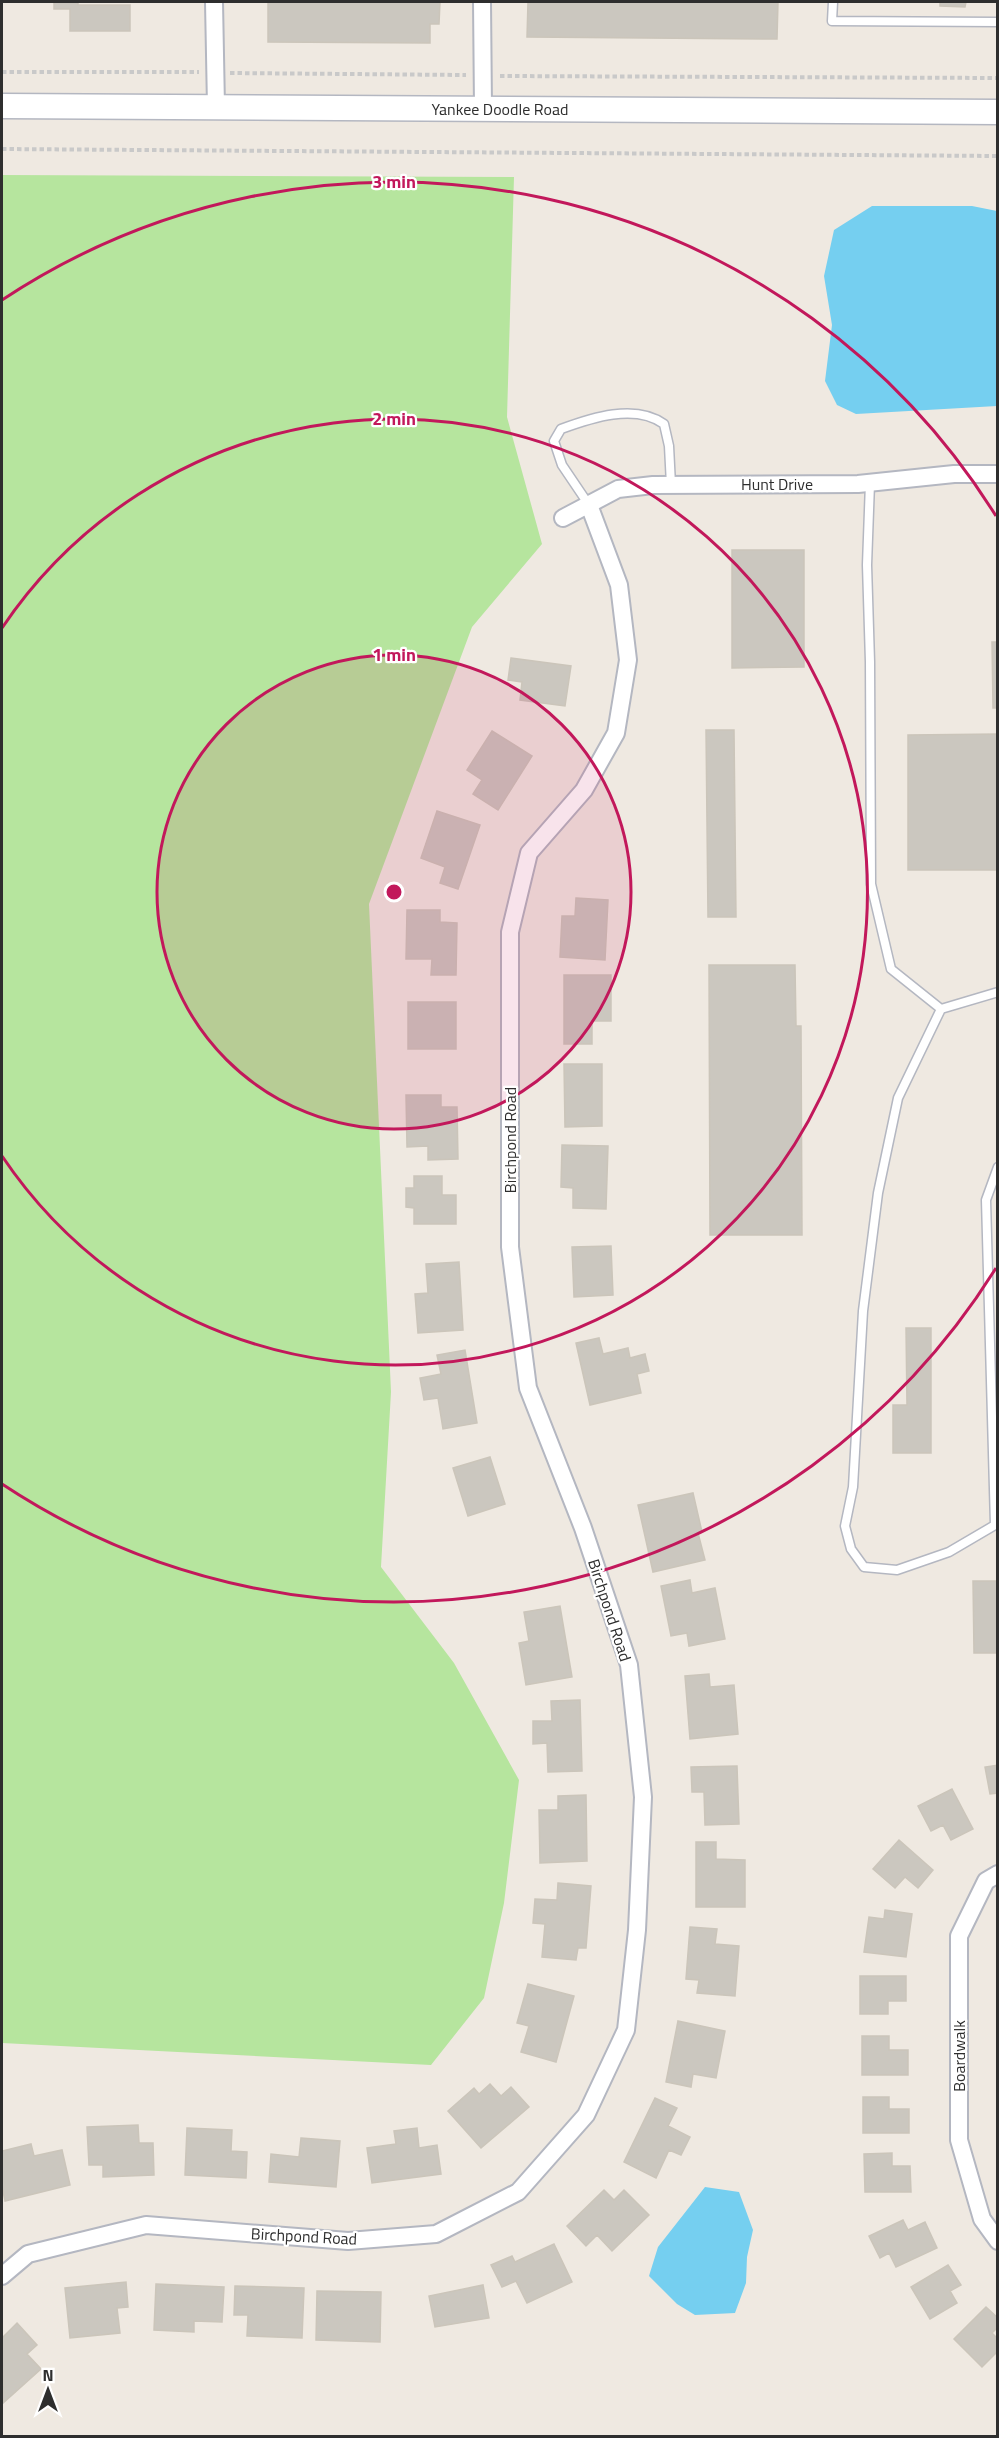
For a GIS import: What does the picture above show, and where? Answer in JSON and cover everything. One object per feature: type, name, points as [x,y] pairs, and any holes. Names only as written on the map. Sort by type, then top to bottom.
[{"type":"main road","name":"Yankee Doodle Road","points":[[2,106],[998,112]]},
{"type":"street","points":[[214,2],[216,107]]},
{"type":"street","points":[[483,2],[483,108]]},
{"type":"street","name":"Hunt Drive","points":[[563,518],[618,489],[671,485],[870,483],[954,474],[998,474]]},
{"type":"street","name":"Birchpond Road","points":[[2,2276],[28,2254],[146,2224],[348,2241],[436,2234],[518,2192],[586,2115],[626,2030],[636,1930],[643,1797],[628,1665],[583,1528],[528,1388],[510,1247],[510,932],[529,853],[584,790],[616,732],[628,660],[619,585],[589,505]]},
{"type":"street","name":"Boardwalk","points":[[998,1874],[986,1881],[959,1936],[959,2140],[982,2219],[998,2241]]},
{"type":"lane","points":[[833,2],[832,21],[998,22]]},
{"type":"lane","points":[[589,505],[562,465],[554,441],[561,429],[592,418],[627,414],[655,417],[664,424],[669,446],[671,485]]},
{"type":"lane","points":[[870,483],[867,566],[871,884],[891,969],[941,1009]]},
{"type":"lane","points":[[998,992],[941,1009],[898,1098],[878,1193],[863,1311],[853,1487],[845,1526],[851,1549],[864,1567],[897,1570],[949,1552],[995,1525],[986,1200],[998,1167]]},
{"type":"path","points":[[2,149],[998,156]]},
{"type":"green space","points":[[2,175],[514,177],[507,417],[542,544],[472,627],[369,904],[391,1392],[381,1567],[454,1663],[519,1780],[504,1903],[484,1998],[431,2065],[2,2043]]},
{"type":"water","points":[[872,206],[972,206],[997,211],[997,406],[856,414],[837,405],[825,381],[832,325],[824,276],[834,230]]},
{"type":"water","points":[[705,2187],[739,2192],[753,2230],[747,2257],[746,2283],[735,2313],[695,2315],[677,2304],[649,2276],[658,2247]]},
{"type":"building","points":[[54,2],[78,2],[78,5],[130,5],[130,31],[70,31],[70,9],[54,9]]},
{"type":"building","points":[[268,2],[440,2],[439,24],[430,24],[430,43],[268,42]]},
{"type":"building","points":[[528,2],[778,2],[777,39],[527,37]]},
{"type":"building","points":[[940,2],[966,2],[965,7],[940,6]]},
{"type":"building","points":[[732,550],[804,550],[804,667],[732,668]]},
{"type":"building","points":[[992,642],[998,642],[998,708],[993,708]]},
{"type":"building","points":[[511,658],[571,666],[565,706],[520,700],[522,682],[508,680]]},
{"type":"building","points":[[706,730],[734,730],[736,917],[708,917]]},
{"type":"building","points":[[492,731],[532,756],[498,810],[473,794],[482,780],[467,770]]},
{"type":"building","points":[[998,734],[998,870],[908,870],[908,735]]},
{"type":"building","points":[[437,811],[480,825],[458,889],[440,883],[445,867],[421,858]]},
{"type":"building","points":[[576,898],[608,900],[605,960],[560,957],[562,916],[575,916]]},
{"type":"building","points":[[407,910],[440,910],[440,922],[457,923],[456,975],[431,975],[432,959],[406,959]]},
{"type":"building","points":[[709,965],[795,965],[796,1026],[801,1026],[802,1235],[710,1235]]},
{"type":"building","points":[[564,975],[611,975],[611,1021],[592,1021],[592,1044],[564,1044]]},
{"type":"building","points":[[408,1002],[456,1002],[456,1049],[408,1049]]},
{"type":"building","points":[[564,1064],[602,1064],[602,1126],[565,1127]]},
{"type":"building","points":[[406,1095],[441,1095],[441,1107],[457,1107],[458,1159],[428,1160],[428,1146],[407,1147]]},
{"type":"building","points":[[562,1145],[608,1146],[606,1209],[573,1208],[573,1188],[561,1187]]},
{"type":"building","points":[[414,1176],[442,1176],[442,1195],[456,1195],[456,1224],[414,1224],[414,1208],[406,1207],[406,1188],[414,1188]]},
{"type":"building","points":[[611,1246],[613,1295],[574,1297],[572,1247]]},
{"type":"building","points":[[459,1262],[463,1330],[418,1333],[415,1294],[428,1293],[426,1264]]},
{"type":"building","points":[[906,1328],[931,1328],[931,1453],[893,1453],[893,1405],[907,1405]]},
{"type":"building","points":[[599,1338],[603,1354],[628,1348],[630,1358],[645,1354],[649,1371],[637,1374],[641,1393],[590,1405],[576,1343]]},
{"type":"building","points":[[465,1350],[477,1423],[443,1429],[438,1398],[424,1400],[420,1378],[441,1374],[437,1355]]},
{"type":"building","points":[[490,1457],[505,1504],[468,1516],[453,1468]]},
{"type":"building","points":[[693,1493],[702,1532],[698,1533],[705,1560],[653,1572],[638,1505]]},
{"type":"building","points":[[690,1580],[692,1593],[715,1588],[725,1639],[689,1646],[687,1633],[671,1636],[661,1586]]},
{"type":"building","points":[[973,1581],[998,1581],[998,1653],[974,1653]]},
{"type":"building","points":[[560,1606],[572,1677],[526,1685],[519,1643],[529,1641],[524,1612]]},
{"type":"building","points":[[709,1674],[710,1687],[734,1685],[738,1734],[690,1739],[685,1676]]},
{"type":"building","points":[[580,1700],[582,1771],[548,1772],[547,1743],[533,1744],[533,1721],[552,1721],[551,1701]]},
{"type":"building","points":[[998,1765],[998,1793],[990,1794],[985,1767]]},
{"type":"building","points":[[737,1766],[739,1824],[705,1825],[704,1792],[692,1792],[691,1767]]},
{"type":"building","points":[[952,1789],[973,1829],[951,1840],[943,1825],[931,1831],[918,1806]]},
{"type":"building","points":[[586,1795],[587,1861],[540,1863],[539,1810],[558,1810],[558,1796]]},
{"type":"building","points":[[899,1840],[933,1870],[918,1888],[905,1877],[895,1888],[873,1869]]},
{"type":"building","points":[[696,1842],[716,1842],[716,1859],[745,1860],[745,1907],[696,1907]]},
{"type":"building","points":[[558,1883],[591,1886],[586,1948],[578,1948],[576,1960],[542,1957],[545,1924],[533,1923],[535,1899],[557,1900]]},
{"type":"building","points":[[885,1910],[912,1914],[906,1957],[864,1952],[869,1917],[884,1919]]},
{"type":"building","points":[[690,1927],[717,1929],[715,1944],[739,1946],[735,1996],[697,1993],[699,1980],[686,1979]]},
{"type":"building","points":[[860,1976],[906,1976],[906,2001],[888,2001],[888,2014],[860,2014]]},
{"type":"building","points":[[528,1984],[574,1996],[556,2062],[521,2052],[529,2026],[517,2023]]},
{"type":"building","points":[[678,2021],[725,2031],[716,2078],[693,2074],[691,2087],[666,2082]]},
{"type":"building","points":[[862,2036],[889,2036],[889,2050],[908,2050],[908,2075],[862,2075]]},
{"type":"building","points":[[490,2084],[501,2096],[511,2087],[529,2107],[481,2148],[448,2111],[474,2088],[479,2094]]},
{"type":"building","points":[[863,2097],[889,2097],[889,2109],[909,2109],[909,2133],[863,2133]]},
{"type":"building","points":[[655,2098],[677,2108],[668,2126],[690,2137],[681,2155],[669,2150],[656,2178],[624,2162]]},
{"type":"building","points":[[138,2125],[139,2143],[153,2143],[154,2175],[103,2177],[103,2165],[89,2165],[87,2127]]},
{"type":"building","points":[[187,2128],[232,2130],[231,2151],[247,2152],[246,2178],[185,2175]]},
{"type":"building","points":[[417,2128],[419,2148],[437,2145],[441,2174],[372,2183],[367,2148],[396,2144],[394,2131]]},
{"type":"building","points":[[301,2138],[340,2141],[336,2187],[269,2182],[271,2154],[299,2157]]},
{"type":"building","points":[[31,2144],[34,2156],[62,2150],[70,2185],[5,2201],[2,2186],[2,2151]]},
{"type":"building","points":[[892,2153],[892,2166],[910,2166],[911,2192],[865,2192],[864,2154]]},
{"type":"building","points":[[604,2190],[614,2200],[624,2190],[649,2215],[612,2251],[597,2235],[586,2246],[567,2226]]},
{"type":"building","points":[[903,2220],[908,2230],[925,2222],[937,2248],[896,2267],[889,2253],[880,2258],[869,2236]]},
{"type":"building","points":[[554,2244],[572,2282],[527,2303],[516,2281],[502,2287],[491,2265],[512,2256],[515,2262]]},
{"type":"building","points":[[948,2265],[961,2285],[950,2291],[957,2303],[930,2319],[911,2287]]},
{"type":"building","points":[[126,2282],[128,2307],[117,2308],[120,2333],[70,2338],[65,2288]]},
{"type":"building","points":[[156,2284],[224,2287],[222,2322],[194,2321],[194,2332],[154,2330]]},
{"type":"building","points":[[483,2285],[489,2318],[435,2327],[429,2296]]},
{"type":"building","points":[[235,2286],[304,2288],[302,2338],[247,2336],[248,2315],[234,2315]]},
{"type":"building","points":[[317,2291],[381,2292],[380,2342],[316,2340]]},
{"type":"building","points":[[986,2307],[998,2318],[998,2327],[992,2333],[998,2339],[998,2351],[982,2367],[954,2339]]},
{"type":"building","points":[[17,2323],[37,2345],[27,2354],[41,2369],[3,2403],[2,2338]]}]
